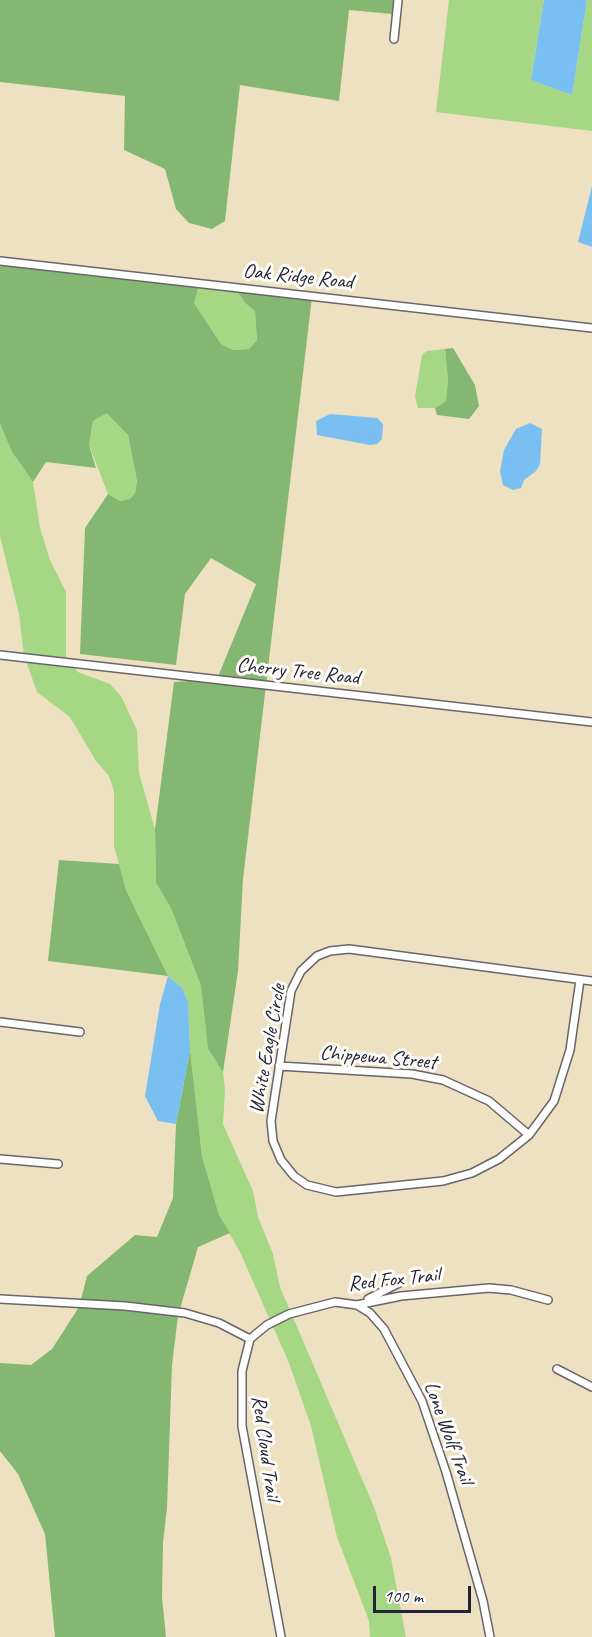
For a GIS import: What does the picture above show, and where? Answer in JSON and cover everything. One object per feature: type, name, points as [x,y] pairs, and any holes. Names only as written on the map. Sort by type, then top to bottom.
[{"type":"street","points":[[394,39],[398,0]]},
{"type":"street","name":"Oak Ridge Road","points":[[0,261],[592,328]]},
{"type":"street","name":"Cherry Tree Road","points":[[0,655],[592,722]]},
{"type":"street","name":"White Eagle Circle","points":[[580,980],[566,1070],[554,1101],[529,1135],[499,1160],[458,1178],[343,1192],[321,1190],[294,1176],[276,1151],[271,1121],[295,981],[308,963],[330,951],[360,950],[592,981]]},
{"type":"street","points":[[0,1022],[80,1032]]},
{"type":"street","name":"Chippewa Street","points":[[279,1066],[412,1074],[443,1080],[489,1101],[529,1135]]},
{"type":"street","points":[[0,1159],[58,1164]]},
{"type":"street","points":[[357,1305],[401,1282]]},
{"type":"street","name":"Red Fox Trail","points":[[250,1339],[267,1325],[289,1314],[335,1302],[357,1305],[400,1296],[489,1288],[511,1290],[548,1300]]},
{"type":"street","points":[[0,1299],[125,1306],[185,1313],[219,1323],[250,1339]]},
{"type":"street","name":"Lone Wolf Trail","points":[[357,1305],[370,1313],[384,1329],[422,1401],[446,1472],[483,1601],[489,1637]]},
{"type":"street","name":"Red Cloud Trail","points":[[250,1339],[242,1371],[242,1426],[281,1637]]},
{"type":"street","points":[[557,1369],[592,1388]]},
{"type":"green space","points":[[0,0],[394,0],[392,14],[349,10],[339,101],[240,85],[225,221],[212,229],[189,223],[176,209],[165,169],[124,150],[125,96],[0,82]]},
{"type":"green space","points":[[449,0],[544,0],[531,80],[572,95],[587,0],[592,0],[592,131],[436,112]]},
{"type":"green space","points":[[0,262],[199,285],[194,303],[221,344],[233,350],[249,349],[257,340],[255,311],[245,303],[236,289],[312,297],[243,879],[238,971],[223,1072],[208,1049],[201,986],[171,908],[156,883],[155,829],[174,682],[217,679],[256,584],[211,558],[185,594],[176,665],[80,654],[85,528],[108,494],[120,501],[130,499],[135,493],[137,481],[128,435],[107,413],[93,421],[89,445],[96,468],[46,462],[33,482],[12,452],[0,424]]},
{"type":"green space","points":[[199,285],[236,289],[245,303],[255,311],[257,340],[249,349],[233,350],[221,344],[194,303]]},
{"type":"green space","points":[[453,348],[475,385],[479,406],[469,419],[437,415],[435,408],[446,401],[448,380],[445,349]]},
{"type":"green space","points":[[445,349],[448,380],[446,401],[435,408],[418,408],[415,397],[422,355],[427,351]]},
{"type":"green space","points":[[108,412],[128,435],[137,481],[135,493],[130,499],[120,501],[108,494],[89,445],[93,421]]},
{"type":"green space","points":[[0,424],[12,452],[33,482],[40,528],[50,560],[66,592],[66,658],[78,672],[110,684],[121,696],[137,730],[139,773],[155,829],[156,883],[171,908],[201,986],[208,1049],[223,1072],[225,1090],[223,1124],[253,1191],[258,1217],[273,1254],[280,1287],[374,1507],[391,1558],[406,1637],[370,1637],[369,1621],[337,1537],[311,1426],[289,1363],[240,1252],[219,1215],[202,1156],[190,1050],[188,1001],[182,988],[168,976],[126,890],[114,846],[114,791],[109,776],[96,761],[70,717],[37,692],[24,655],[19,614],[0,536]]},
{"type":"green space","points":[[59,860],[119,864],[126,890],[168,976],[48,961]]},
{"type":"green space","points":[[190,1050],[202,1156],[219,1215],[230,1233],[198,1247],[178,1316],[172,1365],[167,1508],[163,1542],[162,1597],[166,1637],[55,1637],[45,1534],[18,1474],[0,1451],[0,1363],[31,1365],[52,1349],[79,1307],[87,1276],[135,1235],[157,1237],[173,1198],[176,1124]]},
{"type":"water","points":[[544,0],[587,0],[572,95],[531,80]]},
{"type":"water","points":[[592,186],[592,247],[578,242]]},
{"type":"water","points":[[330,414],[377,418],[383,424],[382,439],[377,444],[370,445],[317,435],[316,421]]},
{"type":"water","points":[[530,423],[542,429],[540,464],[536,471],[524,480],[521,488],[513,490],[503,485],[500,471],[504,450],[516,429]]},
{"type":"water","points":[[168,976],[182,988],[188,1001],[190,1050],[176,1124],[158,1121],[145,1096],[160,1004]]}]
